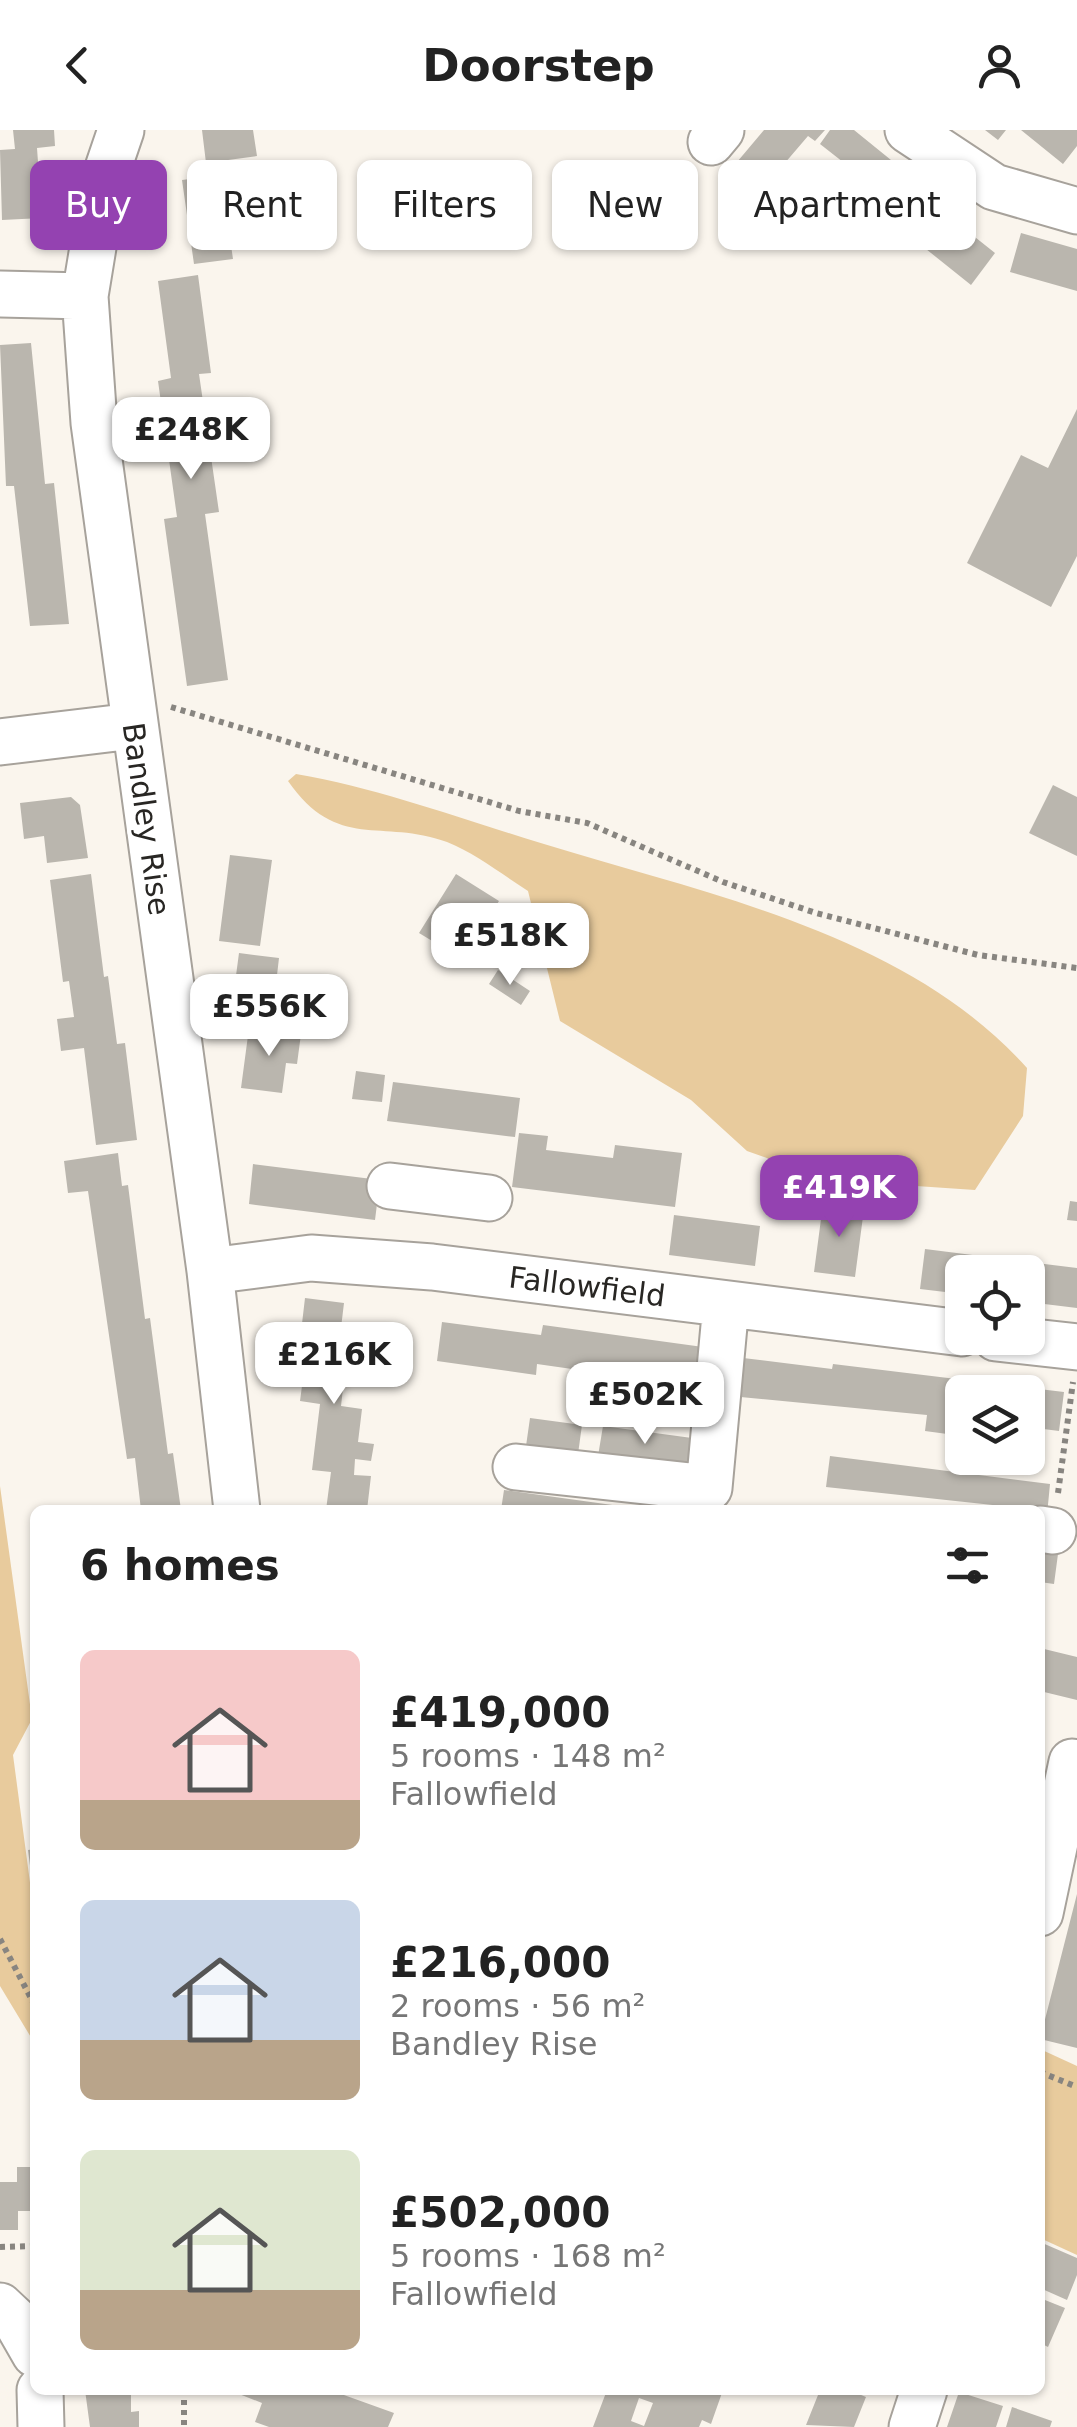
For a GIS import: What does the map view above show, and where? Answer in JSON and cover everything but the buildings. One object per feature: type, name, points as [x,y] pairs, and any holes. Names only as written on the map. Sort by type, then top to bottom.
[{"type":"street","name":"Bandley Rise","points":[[121,130],[104,180],[84,296],[94,423],[210,1271],[236,1505]]},
{"type":"street","points":[[908,130],[994,187],[1077,211]]},
{"type":"street","points":[[0,294],[84,296]]},
{"type":"street","points":[[0,742],[132,715]]},
{"type":"street","points":[[390,1186],[489,1198]]},
{"type":"street","points":[[432,1267],[440,1194]]},
{"type":"street","name":"Fallowfield","points":[[210,1271],[311,1258],[432,1267],[945,1331]]},
{"type":"street","points":[[516,1467],[709,1488],[726,1304]]},
{"type":"street","points":[[1045,1350],[1076,1358]]},
{"type":"street","points":[[1045,1879],[1063,1759]]},
{"type":"street","points":[[0,2306],[16,2321],[30,2345]]},
{"type":"street","points":[[40,2395],[42,2427]]},
{"type":"street","points":[[912,2427],[922,2395]]},
{"type":"path","points":[[132,715],[166,705],[519,811],[587,823],[723,882],[816,912],[978,954],[1077,968]]},
{"type":"path","points":[[1047,1530],[1076,1358]]},
{"type":"path","points":[[0,1939],[30,1996]]},
{"type":"path","points":[[1045,2074],[1077,2087]]},
{"type":"path","points":[[0,2247],[30,2246]]},
{"type":"path","points":[[184,2395],[184,2427]]},
{"type":"shaded area","points":[[296,774],[390,796],[738,902],[865,952],[924,984],[979,1022],[1027,1068],[1023,1116],[975,1190],[828,1180],[747,1151],[691,1100],[560,1021],[528,891],[447,842],[424,835],[362,829],[324,817],[288,781]]},
{"type":"shaded area","points":[[0,1486],[30,1704],[30,1723],[13,1755],[30,1882],[30,2036],[0,1986]]},
{"type":"shaded area","points":[[1045,2051],[1077,2066],[1077,2255],[1045,2240]]}]
